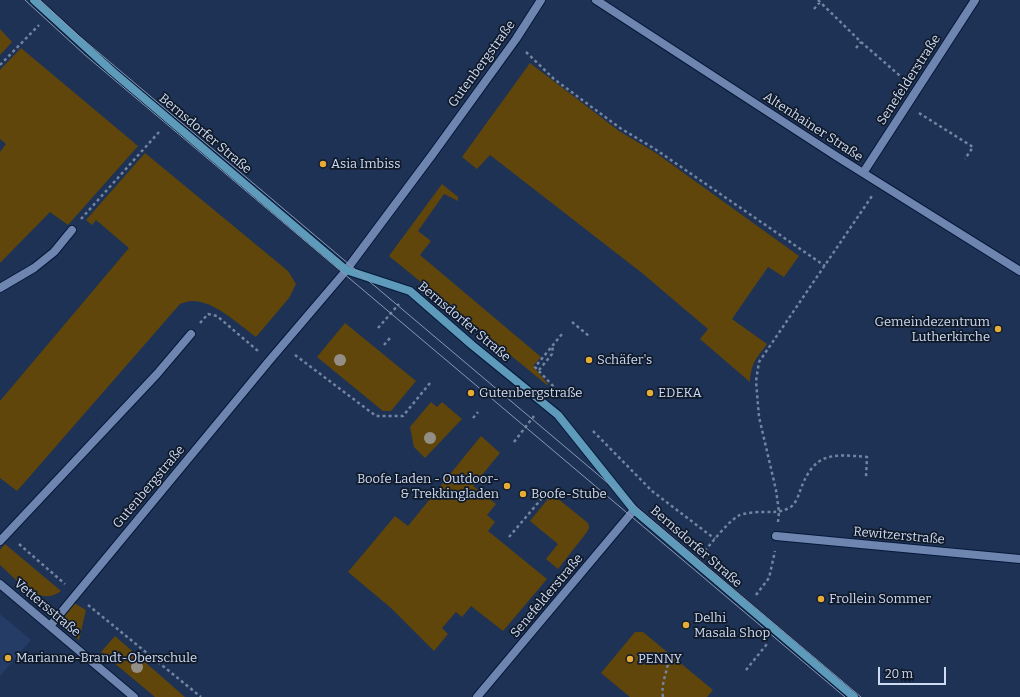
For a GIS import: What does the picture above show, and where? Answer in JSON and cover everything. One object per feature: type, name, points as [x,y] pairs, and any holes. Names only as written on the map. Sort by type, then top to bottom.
[{"type":"street","name":"Bernsdorfer Straße","points":[[35,0],[112,71],[346,270],[410,291],[558,415],[634,510],[854,697]]},
{"type":"street","name":"Gutenbergstraße","points":[[50,626],[346,270],[516,39],[541,0]]},
{"type":"street","name":"Altenhainer Straße","points":[[596,0],[880,184],[1020,271]]},
{"type":"street","name":"Senefelderstraße","points":[[863,173],[975,0]]},
{"type":"street","points":[[0,288],[34,268],[54,252],[72,230]]},
{"type":"street","points":[[0,541],[157,374],[191,334]]},
{"type":"street","name":"Senefelderstraße","points":[[477,697],[634,510]]},
{"type":"street","name":"Rewitzerstraße","points":[[776,536],[1020,559]]},
{"type":"street","name":"Vettersstraße","points":[[0,584],[134,697]]},
{"type":"path","points":[[814,9],[819,1],[861,42],[916,90]]},
{"type":"path","points":[[0,66],[49,14]]},
{"type":"path","points":[[856,48],[861,42]]},
{"type":"path","points":[[528,55],[554,78],[620,128],[655,149],[825,266]]},
{"type":"path","points":[[907,105],[973,147],[965,159]]},
{"type":"path","points":[[86,214],[170,120]]},
{"type":"path","points":[[747,607],[769,578],[775,552],[779,512],[776,490],[759,417],[756,380],[759,362],[880,184]]},
{"type":"path","points":[[378,328],[410,291]]},
{"type":"path","points":[[204,318],[208,314],[217,316],[269,361]]},
{"type":"path","points":[[572,322],[588,336]]},
{"type":"path","points":[[514,442],[555,388],[535,366],[562,334]]},
{"type":"path","points":[[384,345],[390,338]]},
{"type":"path","points":[[283,345],[376,416],[402,416],[430,383]]},
{"type":"path","points":[[539,370],[552,354],[553,345]]},
{"type":"path","points":[[473,418],[478,412]]},
{"type":"path","points":[[591,429],[652,491],[715,538]]},
{"type":"path","points":[[696,563],[715,538],[739,515],[761,512],[779,512],[791,508],[798,497],[803,482],[811,467],[827,456],[840,455],[867,457],[866,477]]},
{"type":"path","points":[[509,537],[543,497],[537,492]]},
{"type":"path","points":[[8,533],[76,594],[201,697]]},
{"type":"path","points":[[746,670],[777,632]]},
{"type":"path","points":[[663,697],[663,683],[668,663],[664,658]]},
{"type":"shaded area","points":[[0,29],[12,42],[0,55]]},
{"type":"shaded area","points":[[21,48],[138,146],[68,225],[50,212],[0,263],[0,152],[6,144],[0,139],[0,70]]},
{"type":"shaded area","points":[[530,63],[619,131],[656,153],[799,256],[784,277],[768,267],[732,319],[767,344],[753,366],[750,382],[700,339],[708,329],[642,273],[490,155],[477,169],[462,157]]},
{"type":"shaded area","points":[[145,153],[288,271],[296,284],[289,298],[256,337],[226,314],[209,305],[192,301],[180,304],[17,491],[0,478],[0,401],[129,248],[96,220],[92,225],[86,220]]},
{"type":"shaded area","points":[[442,184],[458,197],[458,201],[444,194],[418,231],[431,241],[420,255],[541,357],[533,366],[548,384],[547,385],[389,256]]},
{"type":"shaded area","points":[[345,323],[416,381],[391,411],[383,411],[317,357]]},
{"type":"shaded area","points":[[431,402],[437,407],[442,402],[462,419],[425,458],[414,447],[410,427]]},
{"type":"shaded area","points":[[481,436],[500,453],[473,486],[496,504],[487,515],[495,522],[488,531],[547,579],[503,631],[471,606],[462,617],[456,612],[442,628],[448,634],[434,651],[391,608],[348,572],[395,516],[408,526]]},
{"type":"shaded area","points":[[552,494],[588,523],[589,528],[558,569],[546,559],[558,544],[530,521]]},
{"type":"shaded area","points":[[5,544],[61,591],[53,595],[44,596],[28,590],[0,565],[0,550]]},
{"type":"shaded area","points":[[74,603],[86,610],[79,640],[70,632],[65,622],[66,612]]},
{"type":"shaded area","name":"Marianne-Brandt-Oberschule","points":[[0,614],[31,640],[0,676]]},
{"type":"shaded area","points":[[635,632],[643,632],[713,690],[707,697],[630,697],[601,673]]},
{"type":"shaded area","points":[[115,636],[185,697],[155,697],[101,652]]},
{"type":"tram line","points":[[25,0],[85,55],[845,697]]},
{"type":"tram line","points":[[40,0],[79,36],[861,697]]},
{"type":"place","name":"Asia Imbiss","points":[[323,164]]},
{"type":"place","name":"Gemeindezentrum Lutherkirche","points":[[998,329]]},
{"type":"place","name":"Schäfer's","points":[[589,360]]},
{"type":"place","name":"Gutenbergstraße","points":[[471,393]]},
{"type":"place","name":"EDEKA","points":[[650,393]]},
{"type":"place","name":"Boofe Laden - Outdoor- & Trekkingladen","points":[[507,486]]},
{"type":"place","name":"Boofe-Stube","points":[[523,494]]},
{"type":"place","name":"Frollein Sommer","points":[[821,599]]},
{"type":"place","name":"Delhi Masala Shop","points":[[686,625]]},
{"type":"place","name":"Marianne-Brandt-Oberschule","points":[[8,658]]},
{"type":"place","name":"PENNY","points":[[630,659]]}]
